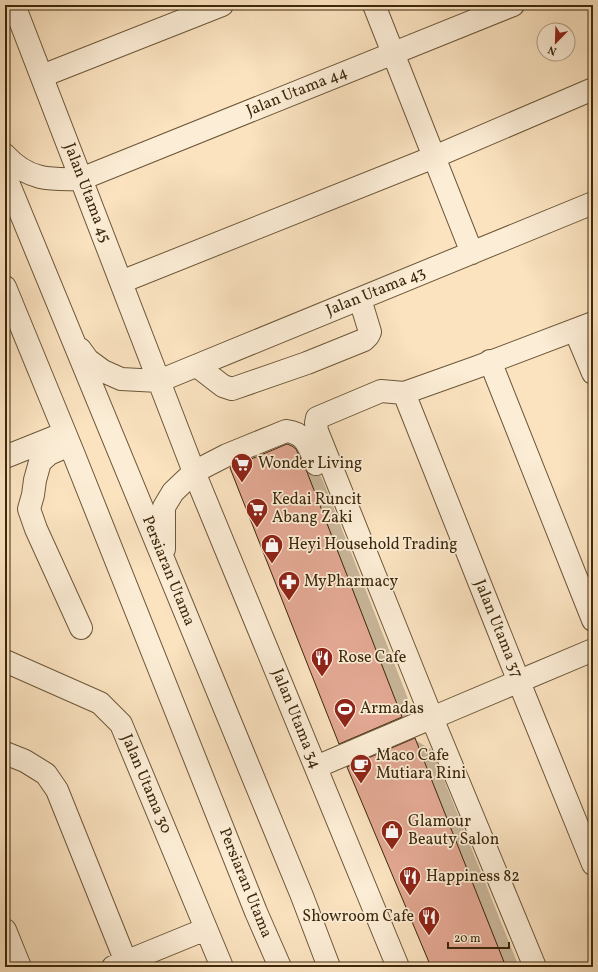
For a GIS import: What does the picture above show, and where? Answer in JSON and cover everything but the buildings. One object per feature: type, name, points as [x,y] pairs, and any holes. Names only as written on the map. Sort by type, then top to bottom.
[{"type":"street","name":"Jalan Utama 45","points":[[14,5],[159,381]]},
{"type":"street","points":[[42,76],[222,5]]},
{"type":"street","points":[[374,5],[472,253]]},
{"type":"street","name":"Jalan Utama 44","points":[[81,179],[513,5]]},
{"type":"street","points":[[121,282],[434,157],[593,89]]},
{"type":"street","points":[[5,155],[14,165],[30,174],[51,180],[81,179]]},
{"type":"street","name":"Persiaran Utama","points":[[5,175],[302,896],[329,967]]},
{"type":"street","name":"Jalan Utama 43","points":[[159,381],[593,203]]},
{"type":"street","name":"Persiaran Utama","points":[[5,287],[256,912],[280,967]]},
{"type":"street","points":[[197,366],[223,386],[232,389],[307,363],[364,340],[370,332],[360,299]]},
{"type":"street","points":[[522,967],[320,438],[316,423],[317,418],[381,391],[404,393],[584,326],[593,373]]},
{"type":"street","points":[[71,335],[88,360],[103,371],[121,379],[159,381]]},
{"type":"street","points":[[490,361],[593,620]]},
{"type":"street","name":"Jalan Utama 34","points":[[159,381],[194,472],[398,967]]},
{"type":"street","name":"Jalan Utama 37","points":[[404,393],[593,864]]},
{"type":"street","points":[[164,562],[164,507],[173,492],[194,472],[227,455],[286,431],[295,432],[302,437],[312,454],[535,967]]},
{"type":"street","points":[[5,457],[67,439]]},
{"type":"street","points":[[67,439],[40,462],[35,480],[34,495],[29,509],[36,529],[81,628]]},
{"type":"street","points":[[316,767],[593,650]]},
{"type":"street","name":"Jalan Utama 30","points":[[5,661],[100,703],[121,724],[222,967]]},
{"type":"street","points":[[5,753],[25,761],[46,774],[57,790],[122,965],[206,929]]},
{"type":"street","points":[[5,930],[20,967]]},
{"type":"place","name":"Wonder Living","points":[[242,484]]},
{"type":"place","name":"Kedai Runcit Abang Zaki","points":[[257,528]]},
{"type":"place","name":"Heyi Household Trading","points":[[272,564]]},
{"type":"place","name":"MyPharmacy","points":[[289,602]]},
{"type":"place","name":"Rose Cafe","points":[[322,678]]},
{"type":"place","name":"Armadas","points":[[345,728]]},
{"type":"place","name":"Maco Cafe Mutiara Rini","points":[[361,784]]},
{"type":"place","name":"Glamour Beauty Salon","points":[[392,850]]},
{"type":"place","name":"Happiness 82","points":[[410,896]]},
{"type":"place","name":"Showroom Cafe","points":[[429,936]]}]
